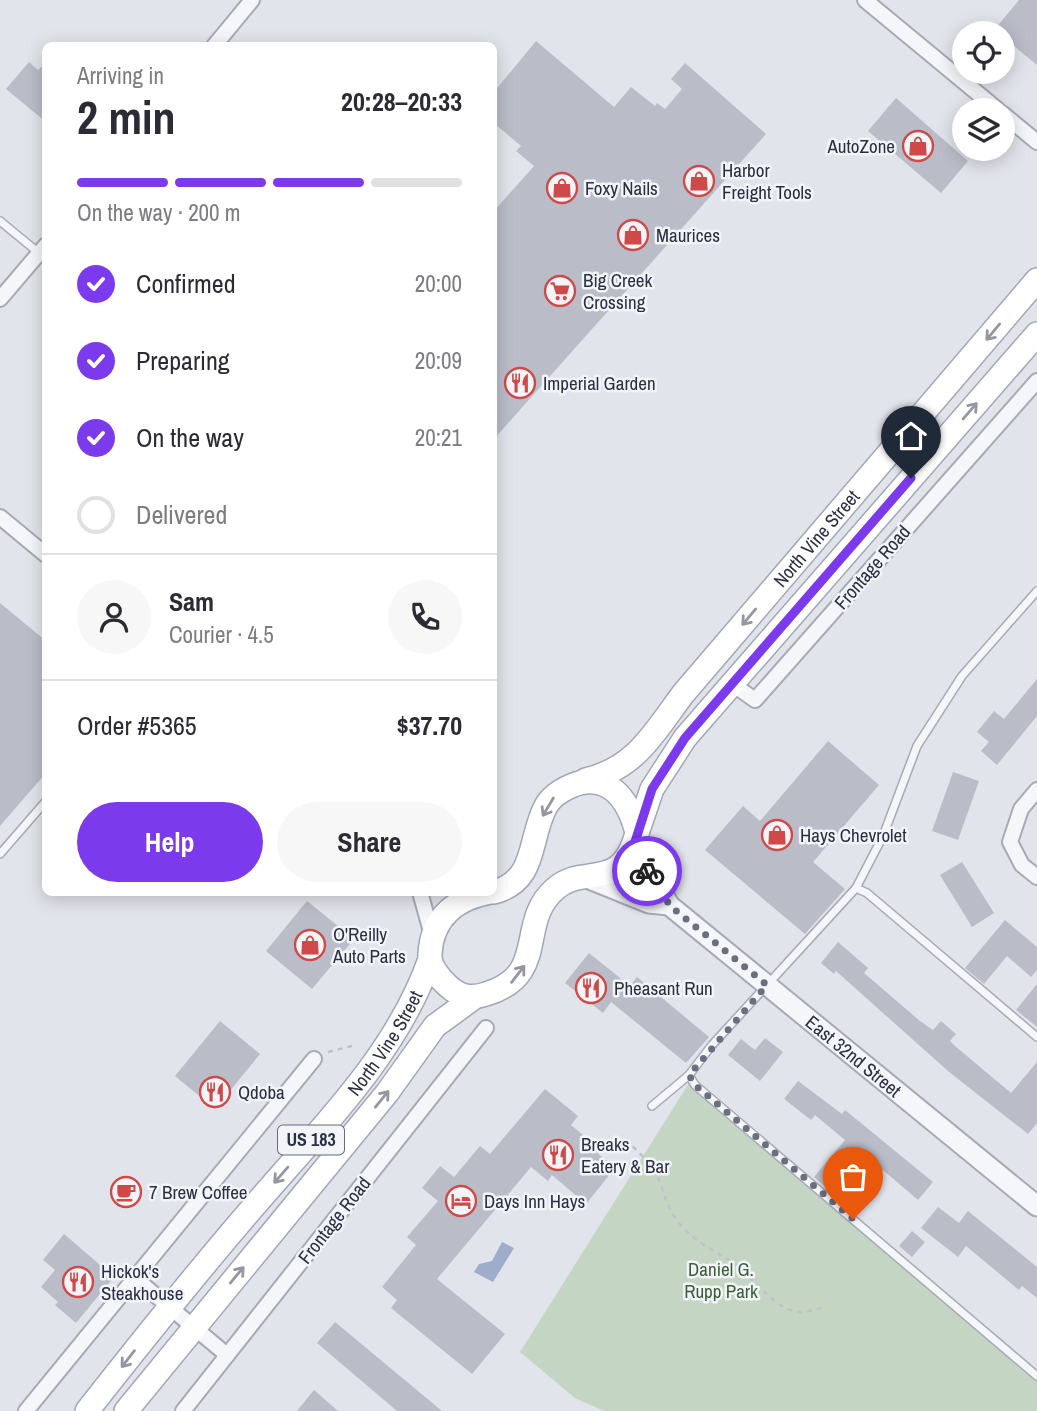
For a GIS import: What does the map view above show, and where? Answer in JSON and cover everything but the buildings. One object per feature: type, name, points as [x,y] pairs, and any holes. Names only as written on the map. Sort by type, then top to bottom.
[{"type":"main road","name":"North Vine Street","points":[[497,891],[505,889],[522,875],[529,863],[546,805],[561,791],[616,771],[645,744],[692,683],[1037,280]]},
{"type":"main road","name":"North Vine Street","points":[[127,1411],[387,1093],[435,1026],[472,999],[509,985],[519,976],[526,964],[543,901],[559,885],[617,867],[635,839],[659,774],[730,684],[1037,334]]},
{"type":"main road","points":[[586,780],[601,781],[618,793],[633,818],[635,839]]},
{"type":"main road","name":"North Vine Street","points":[[87,1411],[168,1306],[381,1053],[411,1007],[430,959],[432,935],[450,909],[480,896]]},
{"type":"main road","points":[[430,959],[446,984],[457,993],[472,999]]},
{"type":"street","points":[[217,42],[252,0]]},
{"type":"street","points":[[865,0],[983,98]]},
{"type":"street","points":[[1015,124],[1037,142]]},
{"type":"street","points":[[0,299],[42,249]]},
{"type":"street","name":"Frontage Road","points":[[730,684],[755,700],[1037,381]]},
{"type":"street","points":[[0,517],[42,552]]},
{"type":"street","points":[[1037,790],[1021,809],[1010,842],[1023,865],[1037,877]]},
{"type":"street","name":"East 32nd Street","points":[[635,839],[643,866],[661,887],[669,905],[1037,1206]]},
{"type":"street","name":"East 32nd Street","points":[[587,878],[649,903],[669,905]]},
{"type":"street","points":[[421,896],[432,935]]},
{"type":"street","name":"Frontage Road","points":[[183,1411],[486,1028]]},
{"type":"street","points":[[26,1411],[319,1056]]},
{"type":"street","points":[[136,1279],[227,1355]]},
{"type":"lane","points":[[0,221],[42,249]]},
{"type":"lane","points":[[652,1105],[689,1075],[856,888],[883,836],[917,746],[962,676],[1037,591]]},
{"type":"lane","points":[[0,855],[42,807]]},
{"type":"lane","points":[[856,888],[867,892],[1037,1037]]},
{"type":"lane","points":[[689,1075],[695,1085],[1037,1376]]},
{"type":"path","points":[[319,1056],[352,1046]]},
{"type":"path","points":[[626,1139],[656,1174],[660,1191],[677,1221],[687,1232],[713,1252],[733,1262],[755,1284],[793,1311],[806,1312],[825,1307]]},
{"type":"green space","name":"Daniel G. Rupp Park","points":[[689,1083],[1037,1373],[1037,1411],[604,1411],[575,1398],[520,1352]]},
{"type":"water","points":[[502,1242],[514,1248],[493,1282],[474,1272],[479,1264],[492,1261]]},
{"type":"way so far","points":[[647,871],[661,887],[669,905],[767,985],[712,1045],[689,1075],[695,1085],[853,1219]]},
{"type":"place","name":"AutoZone","points":[[918,146]]},
{"type":"place","name":"Harbor Freight Tools","points":[[699,181]]},
{"type":"place","name":"Foxy Nails","points":[[562,188]]},
{"type":"place","name":"Maurices","points":[[633,235]]},
{"type":"place","name":"Big Creek Crossing","points":[[560,291]]},
{"type":"place","name":"Imperial Garden","points":[[520,383]]},
{"type":"place","name":"Hays Chevrolet","points":[[777,835]]},
{"type":"place","name":"O'Reilly Auto Parts","points":[[310,945]]},
{"type":"place","name":"Pheasant Run","points":[[591,988]]},
{"type":"place","name":"Qdoba","points":[[215,1092]]},
{"type":"place","name":"Breaks Eatery & Bar","points":[[558,1155]]},
{"type":"place","name":"7 Brew Coffee","points":[[126,1192]]},
{"type":"place","name":"Days Inn Hays","points":[[461,1201]]},
{"type":"place","name":"Hickok's Steakhouse","points":[[78,1282]]},
{"type":"route","points":[[647,871],[637,856],[634,845],[659,774],[730,684],[911,478]]}]
